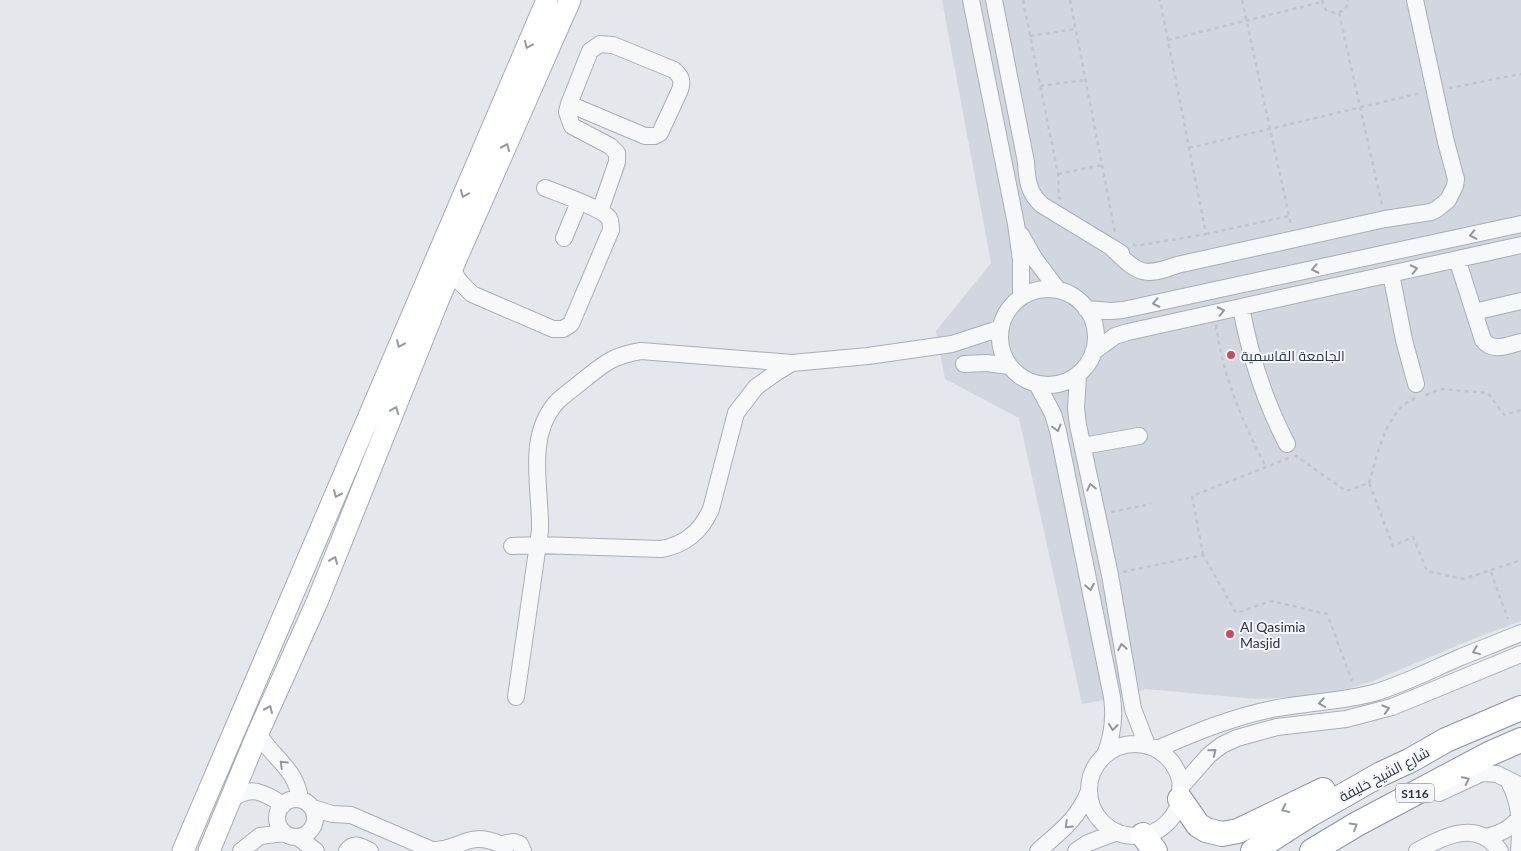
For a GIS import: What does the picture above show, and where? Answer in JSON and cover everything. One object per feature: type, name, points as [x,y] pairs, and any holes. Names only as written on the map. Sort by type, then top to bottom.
[{"type":"highway","name":"شارع الشيخ خليفة","points":[[1253,851],[1381,774],[1446,740],[1521,708]]},
{"type":"highway","name":"S116","points":[[1312,851],[1388,807],[1489,754],[1521,740]]},
{"type":"highway","points":[[1489,754],[1503,756],[1521,755]]},
{"type":"highway","points":[[1180,794],[1192,818],[1206,830],[1214,833],[1230,833],[1305,800],[1370,766],[1390,761],[1411,760]]},
{"type":"main road","points":[[184,851],[547,0]]},
{"type":"main road","points":[[209,851],[258,733],[317,602],[440,298],[570,0]]},
{"type":"street","points":[[971,0],[1016,224],[1020,260],[1020,297]]},
{"type":"street","points":[[994,0],[1026,162],[1039,193],[1063,209],[1112,248],[1130,266],[1140,271],[1152,273],[1177,265],[1385,219],[1431,212],[1448,200],[1455,186],[1456,178],[1446,142],[1415,0]]},
{"type":"street","points":[[569,104],[646,136],[656,136],[663,130],[682,85],[681,79],[674,70],[613,46],[600,44],[594,46],[590,51],[569,104],[567,112],[572,126],[610,146],[617,153],[617,162],[600,211]]},
{"type":"street","points":[[452,270],[472,294],[553,329],[567,327],[573,320],[611,230],[610,219],[600,211],[545,188]]},
{"type":"street","points":[[564,238],[579,202]]},
{"type":"street","points":[[1016,224],[1034,258],[1058,290]]},
{"type":"street","points":[[1086,309],[1123,310],[1521,224]]},
{"type":"street","points":[[1093,352],[1116,336],[1128,332],[1521,245]]},
{"type":"street","points":[[1457,259],[1483,340],[1489,346],[1500,347],[1521,342]]},
{"type":"street","points":[[1391,274],[1402,333],[1419,392]]},
{"type":"street","points":[[1038,290],[1058,290],[1074,297],[1086,309],[1096,334],[1093,352],[1090,361],[1078,375],[1058,384],[1037,384],[1022,377],[1010,366],[1001,348],[1001,328],[1008,311],[1020,297],[1038,290]]},
{"type":"street","points":[[440,298],[472,294]]},
{"type":"street","points":[[1474,312],[1521,301]]},
{"type":"street","points":[[1242,307],[1258,378],[1287,444]]},
{"type":"street","points":[[516,696],[538,545],[541,512],[538,449],[543,423],[555,404],[605,363],[621,355],[641,351],[792,364],[952,344],[1001,328]]},
{"type":"street","points":[[964,364],[987,363],[1010,366]]},
{"type":"street","points":[[512,546],[538,545],[661,549],[679,545],[687,540],[701,528],[711,509],[736,413],[756,387],[792,364]]},
{"type":"street","points":[[1078,375],[1076,408],[1110,575],[1133,709],[1152,747],[1171,762],[1179,779],[1180,794],[1177,808],[1167,823],[1160,828],[1149,843],[1108,827],[1097,816],[1089,791]]},
{"type":"street","points":[[1037,384],[1053,414],[1058,431],[1112,698],[1113,727],[1105,755]]},
{"type":"street","points":[[1083,446],[1139,436]]},
{"type":"street","points":[[1038,851],[1072,822],[1089,791],[1093,771],[1098,762],[1114,748],[1136,744],[1152,747],[1254,713],[1288,706],[1347,699],[1376,692],[1405,682],[1521,633]]},
{"type":"street","points":[[1180,794],[1209,755],[1222,745],[1237,738],[1277,727],[1346,719],[1392,707],[1521,654]]},
{"type":"street","points":[[258,733],[271,753],[293,775],[298,790],[315,813],[302,832]]},
{"type":"street","points":[[1388,807],[1410,807],[1482,773],[1496,774],[1515,784],[1520,817],[1519,851]]},
{"type":"street","points":[[230,801],[245,792],[258,791],[280,811]]},
{"type":"street","points":[[264,835],[289,800],[306,803],[332,814],[351,815],[432,850],[445,850],[465,841],[475,839],[495,842],[503,849],[510,842],[517,842],[523,851]]},
{"type":"street","points":[[280,811],[278,826],[302,832]]},
{"type":"street","points":[[241,851],[253,840],[264,835],[302,832],[332,814]]},
{"type":"street","points":[[1485,837],[1508,829],[1520,817]]},
{"type":"street","points":[[1076,851],[1088,843],[1117,832]]},
{"type":"street","points":[[1417,851],[1439,838],[1454,834],[1470,833],[1485,837],[1500,851]]},
{"type":"street","points":[[347,851],[350,847],[357,845],[370,851]]},
{"type":"path","points":[[1023,0],[1058,174],[1059,198],[1063,209]]},
{"type":"path","points":[[1070,0],[1115,234],[1107,229]]},
{"type":"path","points":[[1160,0],[1206,234]]},
{"type":"path","points":[[1242,0],[1294,239]]},
{"type":"path","points":[[1168,40],[1322,1],[1326,10],[1340,13],[1347,7],[1348,0]]},
{"type":"path","points":[[1340,13],[1385,219]]},
{"type":"path","points":[[1030,36],[1075,29]]},
{"type":"path","points":[[1189,148],[1435,90],[1521,74]]},
{"type":"path","points":[[1040,86],[1085,80]]},
{"type":"path","points":[[1058,174],[1102,164]]},
{"type":"path","points":[[1129,242],[1136,246],[1206,234],[1289,216]]},
{"type":"path","points":[[1214,313],[1223,363],[1230,387],[1249,434],[1266,466]]},
{"type":"path","points":[[1521,410],[1504,415],[1488,393],[1440,389],[1419,392],[1392,418],[1369,483],[1393,546],[1413,538],[1427,570],[1464,579],[1491,572],[1521,560]]},
{"type":"path","points":[[1352,681],[1328,614],[1271,601],[1236,613],[1204,555],[1192,496],[1296,456],[1346,491],[1369,483]]},
{"type":"path","points":[[1110,575],[1204,555]]},
{"type":"path","points":[[1491,572],[1508,618]]},
{"type":"shaded area","name":"الجامعة القاسمية","points":[[942,0],[1521,0],[1521,621],[1373,681],[1329,695],[1257,699],[1145,689],[1131,695],[1082,704],[1019,418],[945,379],[936,331],[991,263]]},
{"type":"place","name":"الجامعة القاسمية","points":[[1231,355]]},
{"type":"place","name":"Al Qasimia Masjid","points":[[1230,634]]}]
